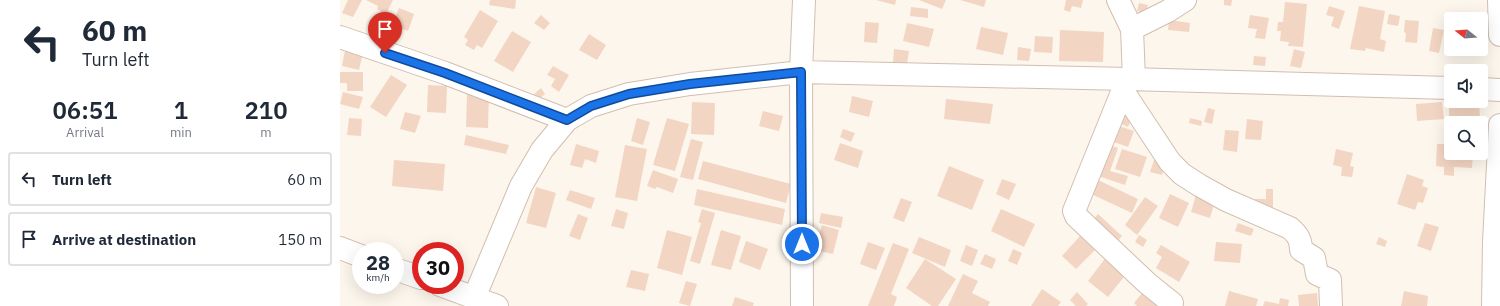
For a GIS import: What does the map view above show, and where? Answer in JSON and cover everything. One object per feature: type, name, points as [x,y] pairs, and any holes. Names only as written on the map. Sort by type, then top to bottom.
[{"type":"street","points":[[802,306],[801,72],[804,0]]},
{"type":"street","points":[[1118,0],[1132,29],[1128,83],[1074,211],[1076,216],[1147,283],[1172,303]]},
{"type":"street","points":[[1132,29],[1168,11],[1185,0]]},
{"type":"street","points":[[1499,0],[1500,35]]},
{"type":"street","points":[[340,37],[445,73],[567,120]]},
{"type":"street","points":[[474,298],[521,186],[542,150],[567,120],[591,106],[629,94],[690,84],[801,72],[1128,83],[1444,88]]},
{"type":"street","points":[[1128,83],[1170,162],[1182,174],[1226,200],[1290,228],[1298,235],[1301,241],[1301,250],[1314,258],[1318,274],[1330,280],[1331,306]]},
{"type":"street","points":[[1488,89],[1500,90]]},
{"type":"street","points":[[1493,306],[1494,242],[1500,125]]},
{"type":"street","points":[[340,248],[352,253]]},
{"type":"street","points":[[464,294],[497,306]]},
{"type":"building","points":[[348,0],[362,0],[353,17],[342,13]]},
{"type":"building","points":[[366,0],[393,0],[386,14],[377,9],[378,6]]},
{"type":"building","points":[[490,0],[516,0],[515,9],[489,5]]},
{"type":"building","points":[[876,0],[896,0],[895,5]]},
{"type":"building","points":[[919,0],[946,0],[942,9]]},
{"type":"building","points":[[960,0],[986,0],[984,7]]},
{"type":"building","points":[[1066,0],[1083,0],[1081,8],[1072,6],[1070,12],[1064,10]]},
{"type":"building","points":[[1224,0],[1232,0],[1231,6],[1224,5]]},
{"type":"building","points":[[1285,2],[1307,4],[1303,47],[1288,46],[1289,42],[1280,41],[1281,31],[1277,31],[1278,22],[1283,22]]},
{"type":"building","points":[[1139,3],[1148,5],[1146,13],[1137,11]]},
{"type":"building","points":[[1329,6],[1345,11],[1339,29],[1331,26],[1334,17],[1326,15]]},
{"type":"building","points":[[1359,6],[1385,11],[1380,39],[1386,41],[1384,52],[1366,48],[1365,51],[1350,49]]},
{"type":"building","points":[[911,7],[928,9],[928,18],[910,16]]},
{"type":"building","points":[[399,8],[414,14],[408,31],[392,25]]},
{"type":"building","points":[[480,10],[498,21],[482,48],[477,45],[474,50],[465,45],[468,40],[464,37]]},
{"type":"building","points":[[1389,14],[1400,16],[1398,26],[1387,24]]},
{"type":"building","points":[[541,15],[550,23],[544,30],[534,23]]},
{"type":"building","points":[[1250,15],[1269,18],[1265,39],[1255,38],[1257,29],[1248,28]]},
{"type":"building","points":[[1169,20],[1190,23],[1189,32],[1168,30]]},
{"type":"building","points":[[1405,20],[1419,21],[1417,43],[1405,42]]},
{"type":"building","points":[[865,22],[879,23],[877,43],[864,42]]},
{"type":"building","points":[[907,23],[934,29],[929,47],[903,41]]},
{"type":"building","points":[[981,27],[1008,33],[1003,55],[976,49]]},
{"type":"building","points":[[1433,28],[1444,30],[1439,53],[1429,51]]},
{"type":"building","points":[[1060,30],[1104,32],[1103,62],[1059,61]]},
{"type":"building","points":[[512,31],[531,42],[513,72],[494,61]]},
{"type":"building","points":[[589,34],[606,45],[597,60],[579,50]]},
{"type":"building","points":[[1035,36],[1053,37],[1052,53],[1034,52]]},
{"type":"building","points":[[346,46],[364,49],[359,70],[342,66]]},
{"type":"building","points":[[1018,47],[1031,49],[1029,61],[1017,60]]},
{"type":"building","points":[[894,49],[909,51],[907,64],[893,62]]},
{"type":"building","points":[[1294,49],[1305,52],[1301,68],[1290,66]]},
{"type":"building","points":[[1254,56],[1266,57],[1265,66],[1253,65]]},
{"type":"building","points":[[553,66],[569,75],[559,92],[551,86],[555,79],[547,75]]},
{"type":"building","points":[[340,72],[363,72],[363,91],[347,91],[347,83],[340,83]]},
{"type":"building","points":[[391,75],[407,85],[386,117],[370,107]]},
{"type":"building","points":[[428,85],[447,86],[446,113],[427,112]]},
{"type":"building","points":[[541,88],[545,94],[539,99],[534,94]]},
{"type":"building","points":[[343,92],[363,97],[359,109],[340,104]]},
{"type":"building","points":[[467,94],[489,94],[488,128],[466,127]]},
{"type":"building","points":[[852,96],[873,101],[869,117],[849,112]]},
{"type":"building","points":[[946,99],[993,104],[990,124],[944,119]]},
{"type":"building","points":[[692,102],[715,103],[714,135],[691,134]]},
{"type":"building","points":[[1442,102],[1444,119],[1417,121],[1416,104]]},
{"type":"building","points":[[1208,108],[1215,110],[1212,124],[1204,122]]},
{"type":"building","points":[[1449,108],[1479,108],[1480,116],[1449,116]]},
{"type":"building","points":[[1122,109],[1134,114],[1128,127],[1117,122]]},
{"type":"building","points":[[763,111],[783,116],[779,131],[759,126]]},
{"type":"building","points":[[405,112],[421,116],[415,133],[400,129]]},
{"type":"building","points":[[349,118],[362,119],[361,136],[347,135]]},
{"type":"building","points":[[637,118],[650,122],[643,145],[631,141]]},
{"type":"building","points":[[667,118],[689,124],[675,171],[653,165]]},
{"type":"building","points":[[1190,118],[1202,121],[1201,126],[1189,123]]},
{"type":"building","points":[[1247,119],[1263,121],[1261,140],[1245,139]]},
{"type":"building","points":[[1119,126],[1134,131],[1128,147],[1114,142]]},
{"type":"building","points":[[843,129],[855,133],[851,142],[840,137]]},
{"type":"building","points":[[1225,130],[1239,131],[1237,152],[1223,150]]},
{"type":"building","points":[[466,135],[509,145],[506,154],[464,145]]},
{"type":"building","points":[[691,139],[703,142],[693,180],[680,177]]},
{"type":"building","points":[[840,143],[863,151],[858,168],[834,160]]},
{"type":"building","points":[[576,144],[599,151],[596,163],[585,159],[582,168],[570,165]]},
{"type":"building","points":[[1437,144],[1444,144],[1444,160],[1473,160],[1472,168],[1454,167],[1454,176],[1444,175],[1444,167],[1436,166]]},
{"type":"building","points":[[625,145],[647,149],[637,201],[615,197]]},
{"type":"building","points":[[1109,145],[1118,148],[1110,171],[1128,176],[1125,185],[1098,176]]},
{"type":"building","points":[[1122,149],[1147,157],[1140,177],[1115,169]]},
{"type":"building","points":[[1336,149],[1353,153],[1350,166],[1354,167],[1352,177],[1341,176],[1342,167],[1333,165]]},
{"type":"building","points":[[394,160],[445,164],[443,191],[392,186]]},
{"type":"building","points":[[1154,160],[1165,163],[1162,175],[1150,172]]},
{"type":"building","points":[[703,161],[791,184],[786,203],[698,179]]},
{"type":"building","points":[[949,166],[984,180],[972,210],[937,196]]},
{"type":"building","points":[[653,170],[678,179],[673,193],[657,187],[655,189],[647,186]]},
{"type":"building","points":[[1407,174],[1424,180],[1422,186],[1428,188],[1423,203],[1418,202],[1415,210],[1397,204]]},
{"type":"building","points":[[1002,179],[1016,184],[1009,200],[996,194]]},
{"type":"building","points":[[1096,179],[1138,199],[1132,213],[1089,193]]},
{"type":"building","points":[[536,187],[556,193],[546,228],[526,223]]},
{"type":"building","points":[[697,189],[785,209],[782,225],[694,205]]},
{"type":"building","points":[[1266,189],[1273,189],[1273,209],[1255,208],[1255,199],[1266,199]]},
{"type":"building","points":[[570,190],[595,198],[591,209],[566,200]]},
{"type":"building","points":[[1170,194],[1189,203],[1178,227],[1159,218]]},
{"type":"building","points":[[1196,195],[1215,201],[1210,218],[1191,212]]},
{"type":"building","points":[[1145,197],[1158,206],[1137,235],[1125,225]]},
{"type":"building","points":[[901,198],[912,202],[904,222],[893,218]]},
{"type":"building","points":[[616,209],[628,213],[624,229],[611,226]]},
{"type":"building","points":[[702,209],[715,213],[700,264],[690,261],[701,223],[698,222]]},
{"type":"building","points":[[1001,209],[1035,224],[1024,247],[991,231]]},
{"type":"building","points":[[821,213],[843,217],[841,228],[819,223]]},
{"type":"building","points":[[578,214],[588,218],[580,240],[569,236]]},
{"type":"building","points":[[1098,214],[1122,236],[1116,243],[1092,221]]},
{"type":"building","points":[[1238,223],[1254,229],[1251,236],[1235,231]]},
{"type":"building","points":[[1425,223],[1439,227],[1431,251],[1417,246]]},
{"type":"building","points":[[822,225],[839,230],[833,254],[815,250]]},
{"type":"building","points":[[667,230],[692,237],[682,275],[657,268]]},
{"type":"building","points":[[721,230],[741,236],[731,270],[711,265]]},
{"type":"building","points":[[1139,235],[1147,240],[1143,247],[1135,242]]},
{"type":"building","points":[[1080,236],[1095,250],[1076,269],[1062,256]]},
{"type":"building","points":[[919,237],[951,250],[945,267],[912,253]]},
{"type":"building","points":[[1379,237],[1387,241],[1385,247],[1376,244]]},
{"type":"building","points":[[746,241],[768,249],[760,270],[739,262]]},
{"type":"building","points":[[868,242],[885,248],[876,270],[860,264]]},
{"type":"building","points":[[1216,242],[1242,244],[1240,263],[1214,261]]},
{"type":"building","points":[[893,243],[909,249],[891,294],[897,297],[894,306],[868,306]]},
{"type":"building","points":[[966,245],[978,250],[972,266],[960,261]]},
{"type":"building","points":[[1161,245],[1190,262],[1179,282],[1156,268],[1162,257],[1156,253]]},
{"type":"building","points":[[1013,249],[1022,253],[1017,265],[1008,261]]},
{"type":"building","points":[[985,254],[996,259],[992,269],[980,264]]},
{"type":"building","points":[[1107,256],[1127,273],[1108,297],[1088,281]]},
{"type":"building","points":[[925,259],[956,279],[938,306],[932,306],[906,288]]},
{"type":"building","points":[[631,270],[649,274],[645,291],[626,287]]},
{"type":"building","points":[[963,274],[978,281],[972,293],[990,302],[988,306],[948,306]]},
{"type":"building","points":[[686,281],[697,284],[690,306],[679,303]]},
{"type":"building","points":[[1148,286],[1162,306],[1137,306],[1134,303]]},
{"type":"building","points":[[1042,289],[1061,302],[1058,306],[1031,306]]},
{"type":"building","points":[[1229,291],[1258,299],[1256,306],[1225,306]]},
{"type":"building","points":[[1404,291],[1428,296],[1427,306],[1401,306]]},
{"type":"building","points":[[1077,292],[1088,304],[1086,306],[1076,306],[1070,300]]},
{"type":"building","points":[[1317,293],[1318,306],[1299,306],[1298,295]]},
{"type":"building","points":[[735,297],[754,303],[753,306],[732,306]]},
{"type":"building","points":[[1280,298],[1289,300],[1288,306],[1263,306],[1265,301],[1279,304]]},
{"type":"route","points":[[385,53],[445,73],[567,120],[591,106],[629,94],[690,84],[801,72],[802,244]]}]
